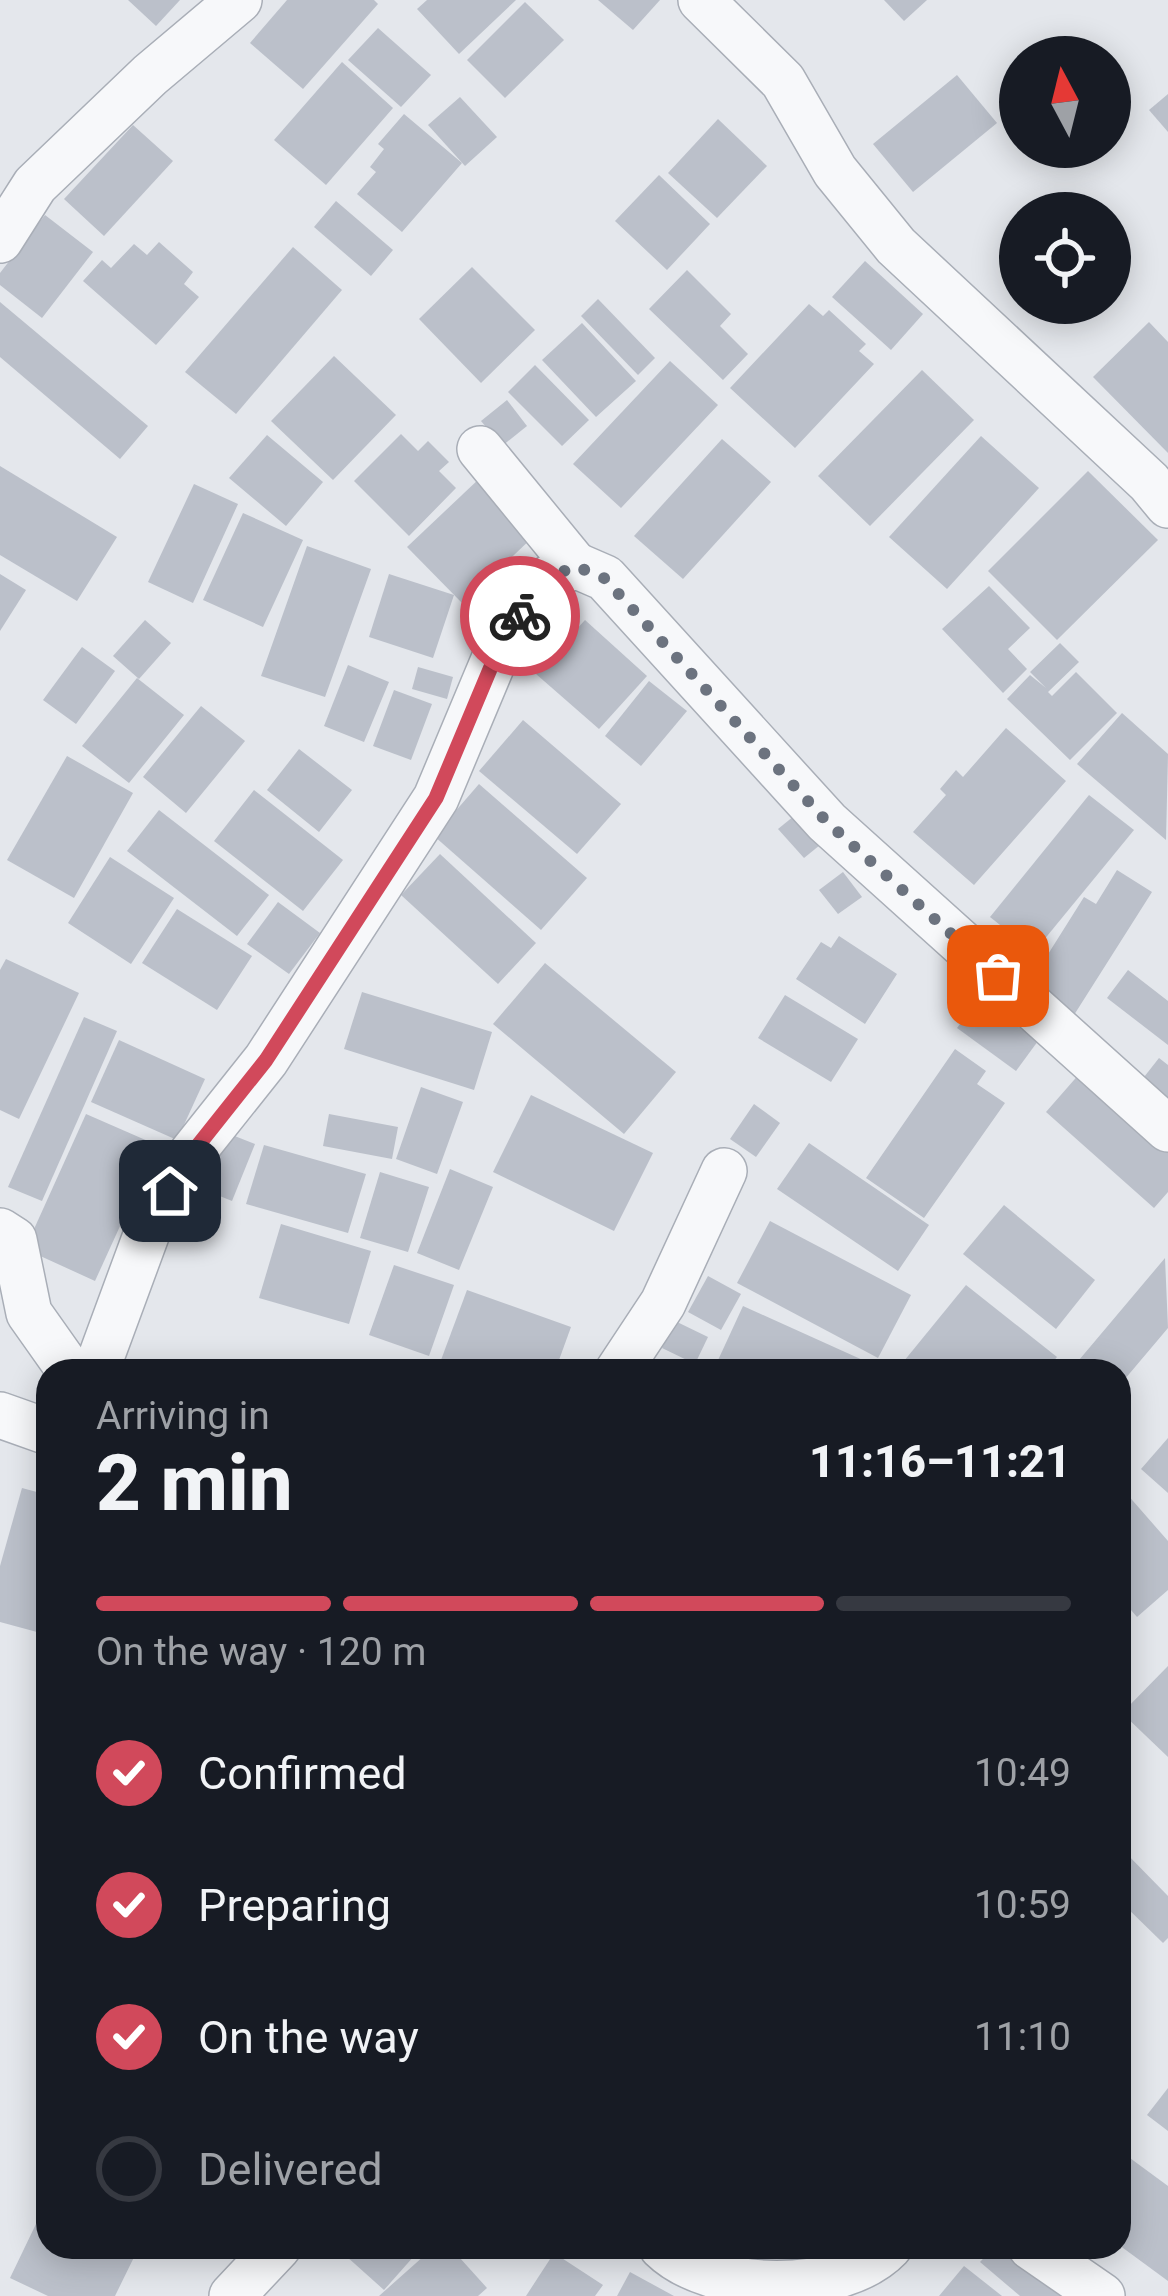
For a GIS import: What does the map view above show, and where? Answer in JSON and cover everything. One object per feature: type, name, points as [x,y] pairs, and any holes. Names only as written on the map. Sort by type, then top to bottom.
[{"type":"street","points":[[0,240],[35,185],[150,75],[239,0]]},
{"type":"street","points":[[701,0],[782,81],[835,171],[896,246],[1168,505]]},
{"type":"street","points":[[480,449],[575,566],[604,578],[827,822],[1168,1129]]},
{"type":"street","points":[[100,1359],[148,1230],[192,1153],[266,1060],[436,798],[504,636],[549,578],[575,566]]},
{"type":"street","points":[[626,1359],[662,1303],[724,1171]]},
{"type":"street","points":[[0,1231],[14,1240],[29,1312],[62,1359]]},
{"type":"street","points":[[0,1415],[36,1428]]},
{"type":"street","points":[[232,2296],[267,2259]]},
{"type":"street","points":[[675,2259],[727,2278],[809,2284],[878,2259]]},
{"type":"street","points":[[1048,2259],[1102,2296]]},
{"type":"building","points":[[128,0],[180,0],[156,26]]},
{"type":"building","points":[[287,0],[374,0],[378,4],[303,89],[250,43]]},
{"type":"building","points":[[427,0],[516,0],[459,54],[417,9]]},
{"type":"building","points":[[598,0],[660,0],[633,30]]},
{"type":"building","points":[[884,0],[927,0],[904,21]]},
{"type":"building","points":[[525,2],[564,40],[505,98],[467,60]]},
{"type":"building","points":[[378,28],[431,75],[401,107],[348,60]]},
{"type":"building","points":[[342,62],[393,108],[326,185],[274,140]]},
{"type":"building","points":[[957,75],[997,123],[913,192],[873,144]]},
{"type":"building","points":[[1168,94],[1168,132],[1149,110]]},
{"type":"building","points":[[460,97],[497,137],[465,166],[428,125]]},
{"type":"building","points":[[404,114],[462,163],[402,232],[357,194],[376,172],[370,167],[384,149],[378,144]]},
{"type":"building","points":[[718,119],[767,166],[717,218],[668,173]]},
{"type":"building","points":[[133,125],[173,161],[104,236],[64,199]]},
{"type":"building","points":[[659,175],[710,224],[667,270],[615,221]]},
{"type":"building","points":[[336,201],[393,250],[371,276],[314,227]]},
{"type":"building","points":[[45,215],[93,252],[42,318],[0,285],[0,273]]},
{"type":"building","points":[[159,242],[193,272],[184,284],[199,297],[156,345],[83,281],[102,260],[111,268],[134,244],[147,255]]},
{"type":"building","points":[[293,247],[342,290],[236,414],[185,372]]},
{"type":"building","points":[[865,261],[923,314],[891,350],[832,297]]},
{"type":"building","points":[[472,267],[535,330],[481,383],[419,319]]},
{"type":"building","points":[[687,270],[731,314],[720,326],[748,354],[723,380],[649,309]]},
{"type":"building","points":[[598,299],[655,358],[638,375],[581,316]]},
{"type":"building","points":[[0,302],[148,426],[120,459],[0,357]]},
{"type":"building","points":[[809,304],[823,316],[829,310],[866,344],[859,351],[874,364],[795,448],[730,388]]},
{"type":"building","points":[[1149,322],[1168,342],[1168,453],[1093,377]]},
{"type":"building","points":[[582,323],[636,381],[596,417],[542,360]]},
{"type":"building","points":[[334,356],[396,415],[333,480],[271,421]]},
{"type":"building","points":[[670,361],[718,405],[621,508],[573,464]]},
{"type":"building","points":[[535,365],[589,420],[562,446],[508,392]]},
{"type":"building","points":[[922,370],[974,420],[870,526],[818,476]]},
{"type":"building","points":[[507,400],[527,426],[502,446],[481,421]]},
{"type":"building","points":[[401,434],[418,451],[428,441],[449,462],[439,471],[456,488],[409,536],[354,481]]},
{"type":"building","points":[[267,435],[323,482],[286,526],[229,478]]},
{"type":"building","points":[[981,436],[1039,488],[947,589],[889,537]]},
{"type":"building","points":[[722,439],[771,482],[683,579],[634,536]]},
{"type":"building","points":[[0,466],[117,537],[77,601],[0,555]]},
{"type":"building","points":[[1088,471],[1158,540],[1057,640],[988,571]]},
{"type":"building","points":[[481,477],[536,534],[463,604],[407,547]]},
{"type":"building","points":[[194,484],[238,504],[193,603],[148,582]]},
{"type":"building","points":[[243,513],[303,540],[263,627],[203,600]]},
{"type":"building","points":[[307,546],[371,569],[325,697],[261,676]]},
{"type":"building","points":[[0,574],[26,590],[0,631]]},
{"type":"building","points":[[389,574],[454,595],[433,658],[369,637]]},
{"type":"building","points":[[989,586],[1030,628],[1008,649],[1027,669],[1003,693],[942,629]]},
{"type":"building","points":[[145,620],[171,643],[139,679],[113,656]]},
{"type":"building","points":[[585,620],[647,676],[599,729],[536,674]]},
{"type":"building","points":[[1060,643],[1079,662],[1048,692],[1052,696],[1076,672],[1117,713],[1070,760],[1007,699],[1030,675],[1046,688],[1030,672]]},
{"type":"building","points":[[82,647],[115,671],[76,724],[43,700]]},
{"type":"building","points":[[348,665],[389,682],[364,742],[324,726]]},
{"type":"building","points":[[418,667],[453,677],[447,699],[412,689]]},
{"type":"building","points":[[137,678],[184,715],[129,783],[82,746]]},
{"type":"building","points":[[649,681],[687,711],[641,766],[605,736]]},
{"type":"building","points":[[394,690],[432,704],[411,760],[373,746]]},
{"type":"building","points":[[201,706],[245,741],[186,813],[143,777]]},
{"type":"building","points":[[1122,713],[1168,754],[1166,840],[1077,764]]},
{"type":"building","points":[[523,720],[621,804],[577,854],[479,771]]},
{"type":"building","points":[[1006,728],[1066,781],[974,885],[913,832],[946,795],[940,789],[956,770],[963,777]]},
{"type":"building","points":[[299,749],[352,790],[319,832],[267,790]]},
{"type":"building","points":[[67,756],[133,793],[74,898],[7,860]]},
{"type":"building","points":[[479,784],[587,878],[541,930],[434,836]]},
{"type":"building","points":[[254,790],[343,860],[303,911],[214,841]]},
{"type":"building","points":[[1089,795],[1134,830],[1034,952],[990,917]]},
{"type":"building","points":[[159,810],[269,895],[237,936],[127,851]]},
{"type":"building","points":[[794,816],[820,845],[804,858],[778,829]]},
{"type":"building","points":[[440,854],[536,943],[498,984],[401,895]]},
{"type":"building","points":[[110,857],[174,898],[131,964],[68,923]]},
{"type":"building","points":[[1117,870],[1152,892],[1074,1015],[1028,986],[1084,897],[1096,904]]},
{"type":"building","points":[[843,872],[862,897],[838,914],[819,890]]},
{"type":"building","points":[[278,902],[320,933],[289,974],[247,944]]},
{"type":"building","points":[[177,909],[252,956],[217,1010],[142,963]]},
{"type":"building","points":[[839,936],[897,974],[865,1024],[796,979],[821,942],[831,948]]},
{"type":"building","points":[[6,959],[79,993],[19,1119],[0,1110],[0,970]]},
{"type":"building","points":[[545,963],[676,1072],[624,1134],[493,1024]]},
{"type":"building","points":[[1128,970],[1168,1001],[1168,1045],[1107,998]]},
{"type":"building","points":[[362,992],[492,1032],[474,1090],[344,1049]]},
{"type":"building","points":[[785,995],[858,1039],[831,1082],[758,1038]]},
{"type":"building","points":[[979,999],[1038,1041],[1016,1071],[957,1028]]},
{"type":"building","points":[[84,1017],[117,1031],[42,1201],[8,1187]]},
{"type":"building","points":[[119,1040],[205,1079],[177,1140],[91,1102]]},
{"type":"building","points":[[955,1049],[986,1071],[977,1084],[1005,1103],[924,1218],[866,1178]]},
{"type":"building","points":[[1159,1058],[1168,1065],[1168,1110],[1137,1086]]},
{"type":"building","points":[[1088,1064],[1168,1136],[1168,1192],[1154,1208],[1046,1112]]},
{"type":"building","points":[[421,1087],[463,1102],[437,1174],[396,1159]]},
{"type":"building","points":[[531,1095],[653,1153],[614,1231],[493,1172]]},
{"type":"building","points":[[754,1104],[780,1123],[756,1157],[730,1139]]},
{"type":"building","points":[[86,1114],[157,1145],[95,1281],[25,1249]]},
{"type":"building","points":[[329,1114],[398,1127],[392,1159],[323,1146]]},
{"type":"building","points":[[227,1133],[255,1144],[232,1201],[205,1190]]},
{"type":"building","points":[[809,1143],[929,1225],[898,1271],[777,1189]]},
{"type":"building","points":[[264,1145],[366,1174],[348,1233],[246,1204]]},
{"type":"building","points":[[450,1169],[493,1187],[459,1270],[417,1253]]},
{"type":"building","points":[[380,1172],[429,1187],[408,1252],[360,1238]]},
{"type":"building","points":[[1004,1205],[1095,1280],[1056,1329],[963,1254]]},
{"type":"building","points":[[770,1221],[911,1295],[878,1358],[737,1283]]},
{"type":"building","points":[[281,1224],[371,1251],[349,1324],[259,1298]]},
{"type":"building","points":[[1165,1258],[1168,1328],[1131,1372],[1131,1359],[1080,1359]]},
{"type":"building","points":[[394,1265],[454,1285],[429,1356],[369,1335]]},
{"type":"building","points":[[708,1276],[741,1294],[721,1330],[688,1312]]},
{"type":"building","points":[[966,1285],[1057,1357],[1055,1359],[906,1359]]},
{"type":"building","points":[[467,1290],[571,1327],[559,1359],[441,1359]]},
{"type":"building","points":[[743,1306],[860,1359],[719,1359]]},
{"type":"building","points":[[675,1321],[708,1337],[697,1359],[685,1359],[662,1348]]},
{"type":"building","points":[[1168,1438],[1168,1493],[1141,1469]]},
{"type":"building","points":[[22,1488],[36,1492],[36,1632],[0,1622],[0,1566]]},
{"type":"building","points":[[1131,1499],[1168,1541],[1168,1590],[1137,1617],[1131,1610]]},
{"type":"building","points":[[1168,1666],[1168,1757],[1131,1722],[1131,1704]]},
{"type":"building","points":[[1131,1858],[1168,1896],[1168,1938],[1163,1943],[1131,1912]]},
{"type":"building","points":[[1168,2088],[1168,2131],[1147,2115]]},
{"type":"building","points":[[1131,2159],[1168,2186],[1168,2281],[1131,2254]]},
{"type":"building","points":[[36,2224],[36,2259],[133,2259],[115,2296],[48,2296],[10,2278]]},
{"type":"building","points":[[349,2259],[411,2259],[384,2290]]},
{"type":"building","points":[[421,2259],[461,2259],[487,2288],[478,2296],[379,2296]]},
{"type":"building","points":[[550,2259],[563,2259],[603,2285],[595,2296],[526,2296]]},
{"type":"building","points":[[1022,2259],[1066,2296],[1020,2296],[980,2262]]},
{"type":"building","points":[[964,2266],[1002,2296],[939,2296]]},
{"type":"building","points":[[630,2272],[674,2296],[617,2296]]},
{"type":"way so far","points":[[520,616],[549,578],[575,566],[604,578],[827,822],[998,976]]},
{"type":"route","points":[[170,1191],[192,1153],[266,1060],[436,798],[467,716],[504,636],[520,616]]}]
